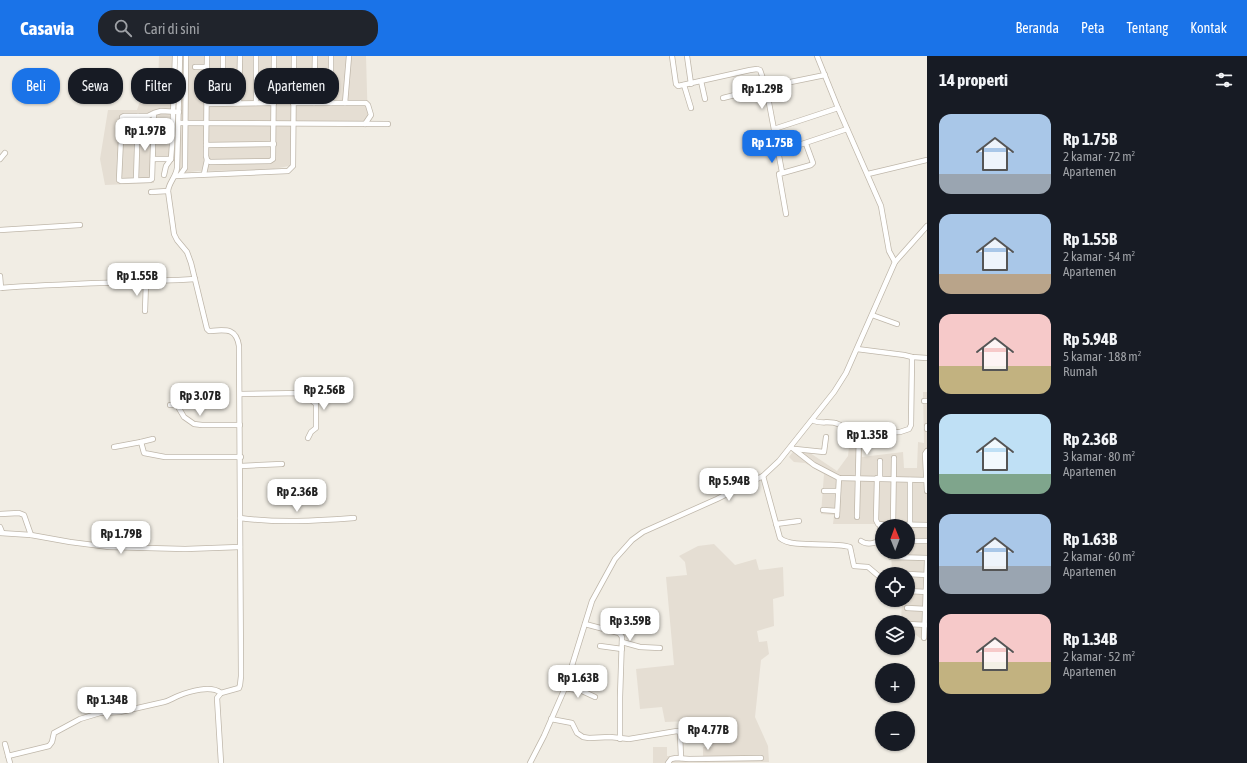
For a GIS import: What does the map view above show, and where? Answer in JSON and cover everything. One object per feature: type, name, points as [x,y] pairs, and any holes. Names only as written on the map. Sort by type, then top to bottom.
[{"type":"street","points":[[164,175],[166,166],[170,159],[173,129],[175,56]]},
{"type":"street","points":[[195,67],[207,67],[207,56]]},
{"type":"street","points":[[224,56],[224,68]]},
{"type":"street","points":[[240,56],[240,68]]},
{"type":"street","points":[[256,56],[256,68]]},
{"type":"street","points":[[274,56],[274,68]]},
{"type":"street","points":[[294,56],[294,68]]},
{"type":"street","points":[[315,56],[315,68]]},
{"type":"street","points":[[331,56],[331,68]]},
{"type":"street","points":[[345,103],[348,56]]},
{"type":"street","points":[[672,56],[676,84],[678,86],[757,69],[760,70],[766,87],[782,172]]},
{"type":"street","points":[[687,56],[691,84]]},
{"type":"street","points":[[817,56],[881,206],[889,251],[895,262]]},
{"type":"street","points":[[177,176],[180,58],[186,58],[185,168],[170,184],[168,191],[174,234],[187,252],[192,263],[207,329],[209,331],[230,331],[238,338],[239,346],[242,636],[240,685],[236,690],[221,694],[216,701],[220,730],[221,763]]},
{"type":"street","points":[[722,98],[825,75]]},
{"type":"street","points":[[701,81],[705,99]]},
{"type":"street","points":[[684,85],[691,108]]},
{"type":"street","points":[[339,103],[368,104],[371,114],[365,124]]},
{"type":"street","points":[[204,174],[207,160],[207,104]]},
{"type":"street","points":[[207,160],[210,162],[270,161],[273,159],[274,104]]},
{"type":"street","points":[[177,176],[291,170],[293,166],[293,104]]},
{"type":"street","points":[[774,129],[838,108]]},
{"type":"street","points":[[154,112],[152,179],[121,181],[119,180],[122,117],[148,116],[154,112],[161,111],[179,112]]},
{"type":"street","points":[[136,180],[138,116]]},
{"type":"street","points":[[173,129],[185,123],[388,124]]},
{"type":"street","points":[[778,152],[806,144],[847,129]]},
{"type":"street","points":[[206,144],[274,144]]},
{"type":"street","points":[[786,214],[778,176],[782,172],[811,165],[813,163],[806,144]]},
{"type":"street","points":[[0,159],[5,153]]},
{"type":"street","points":[[153,158],[170,159]]},
{"type":"street","points":[[868,174],[927,160]]},
{"type":"street","points":[[151,192],[168,191]]},
{"type":"street","points":[[0,230],[80,224]]},
{"type":"street","points":[[530,763],[565,688],[592,601],[615,559],[632,540],[643,532],[717,499],[763,476],[792,448],[846,373],[895,262],[927,226]]},
{"type":"street","points":[[0,276],[1,288],[36,285],[195,279]]},
{"type":"street","points":[[145,311],[146,282]]},
{"type":"street","points":[[872,315],[897,324]]},
{"type":"street","points":[[857,349],[927,358]]},
{"type":"street","points":[[812,420],[820,423],[838,424],[851,433],[859,434],[900,432],[910,428],[912,357]]},
{"type":"street","points":[[240,394],[304,393],[306,400],[311,400],[316,404],[316,428],[311,432],[308,438]]},
{"type":"street","points":[[170,404],[178,405],[184,417],[198,425],[240,426]]},
{"type":"street","points":[[857,517],[859,434]]},
{"type":"street","points":[[792,448],[824,452],[826,437]]},
{"type":"street","points":[[114,447],[153,439]]},
{"type":"street","points":[[141,442],[144,452],[165,457],[241,457]]},
{"type":"street","points":[[792,448],[814,465],[838,478],[926,480]]},
{"type":"street","points":[[927,450],[925,454],[927,491]]},
{"type":"street","points":[[893,519],[894,458]]},
{"type":"street","points":[[876,519],[880,461]]},
{"type":"street","points":[[241,466],[282,464]]},
{"type":"street","points":[[763,476],[780,538],[784,542],[850,547],[854,566],[868,567],[875,573]]},
{"type":"street","points":[[823,510],[837,513],[838,478]]},
{"type":"street","points":[[910,480],[910,519]]},
{"type":"street","points":[[824,491],[838,491]]},
{"type":"street","points":[[0,514],[19,513],[24,515],[31,535]]},
{"type":"street","points":[[240,518],[290,522],[354,518]]},
{"type":"street","points":[[776,524],[799,521]]},
{"type":"street","points":[[915,524],[927,525]]},
{"type":"street","points":[[0,527],[1,533],[31,535],[109,547],[186,549],[240,547]]},
{"type":"street","points":[[861,541],[864,543],[875,542]]},
{"type":"street","points":[[915,541],[927,541]]},
{"type":"street","points":[[915,558],[927,559],[926,625],[924,638]]},
{"type":"street","points":[[915,574],[927,575]]},
{"type":"street","points":[[915,591],[926,592]]},
{"type":"street","points":[[907,608],[926,609]]},
{"type":"street","points":[[585,624],[619,633],[622,637],[620,739]]},
{"type":"street","points":[[915,624],[926,625]]},
{"type":"street","points":[[622,642],[640,648],[660,648]]},
{"type":"street","points":[[600,646],[622,649]]},
{"type":"street","points":[[565,688],[582,691],[595,697]]},
{"type":"street","points":[[8,756],[49,746],[52,742],[54,733],[80,719],[170,701],[178,696],[202,690],[214,690],[221,694]]},
{"type":"street","points":[[551,719],[572,723],[577,733],[583,737],[589,738],[642,738],[677,731],[680,732],[681,758]]},
{"type":"street","points":[[5,744],[10,763]]},
{"type":"street","points":[[668,763],[671,759],[681,758],[689,761],[761,758]]},
{"type":"shaded area","points":[[159,56],[366,56],[368,126],[296,126],[294,165],[269,170],[198,171],[174,174],[174,161],[157,160],[154,166],[154,183],[105,185],[100,159],[108,110],[137,110],[139,104],[186,104],[186,68],[159,68]]},
{"type":"shaded area","points":[[923,392],[927,392],[927,640],[920,638],[915,634],[915,615],[901,615],[902,607],[915,607],[915,567],[892,567],[891,559],[915,559],[915,519],[875,519],[875,524],[833,524],[834,515],[821,514],[824,474],[805,463],[794,462],[789,457],[796,448],[810,453],[837,471],[848,456],[850,436],[862,436],[862,457],[903,452],[904,468],[917,468],[918,442],[924,443]]},
{"type":"shaded area","points":[[714,544],[735,565],[756,559],[759,570],[783,567],[784,596],[773,599],[774,626],[757,631],[759,642],[767,641],[769,654],[761,660],[755,717],[768,746],[769,762],[653,763],[653,747],[667,747],[667,756],[703,756],[703,747],[712,747],[709,733],[696,734],[691,721],[665,722],[662,707],[640,709],[636,669],[674,665],[666,577],[687,575],[685,562],[679,556],[698,546]]}]
